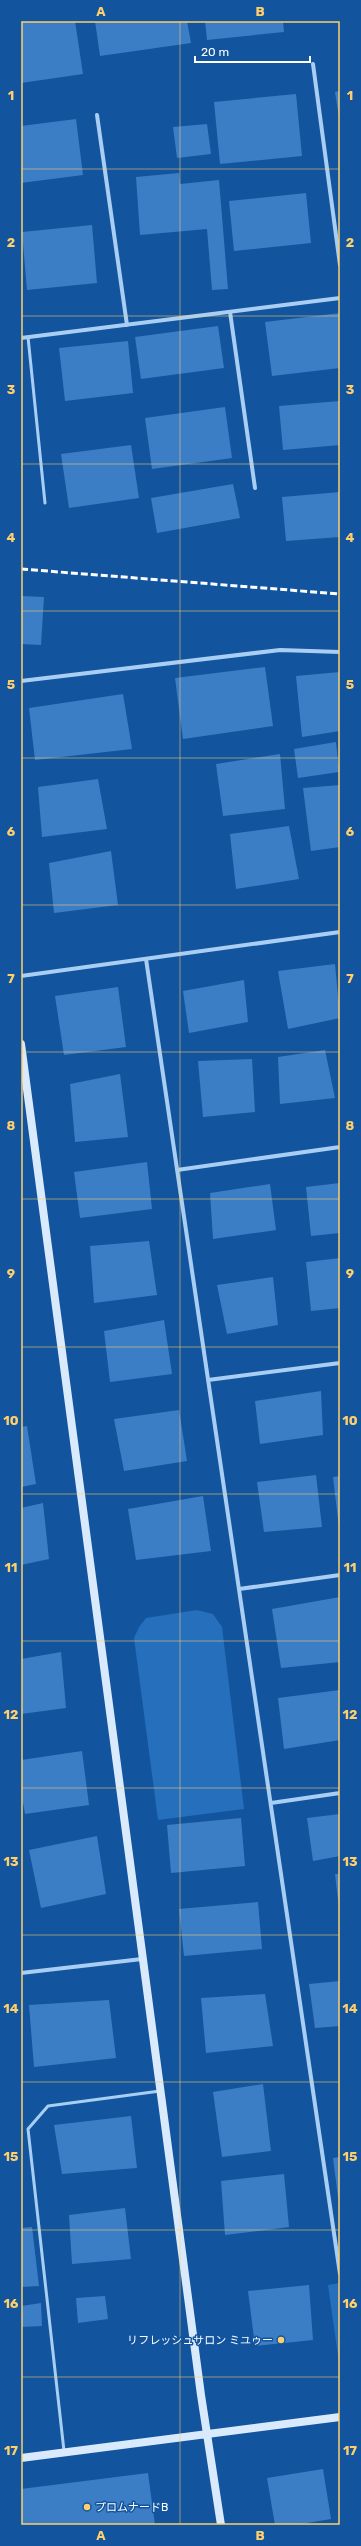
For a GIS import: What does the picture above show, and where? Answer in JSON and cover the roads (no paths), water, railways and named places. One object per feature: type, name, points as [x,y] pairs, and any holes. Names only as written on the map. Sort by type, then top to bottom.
[{"type":"street","points":[[313,64],[340,265]]},
{"type":"street","points":[[97,115],[127,325]]},
{"type":"street","points":[[21,338],[340,298]]},
{"type":"street","points":[[230,312],[255,488]]},
{"type":"street","points":[[21,681],[280,650],[340,652]]},
{"type":"street","points":[[21,976],[340,932]]},
{"type":"street","points":[[146,958],[340,2274]]},
{"type":"street","points":[[21,1044],[142,1959],[222,2525]]},
{"type":"street","points":[[177,1170],[340,1147]]},
{"type":"street","points":[[208,1380],[340,1363]]},
{"type":"street","points":[[239,1588],[340,1575]]},
{"type":"street","points":[[271,1803],[340,1793]]},
{"type":"street","points":[[21,1972],[142,1959]]},
{"type":"street","points":[[21,2458],[340,2417]]},
{"type":"lane","points":[[28,338],[45,503]]},
{"type":"lane","points":[[64,2452],[28,2128],[48,2106],[160,2091]]},
{"type":"railway","points":[[21,569],[340,594]]},
{"type":"place","name":"リフレッシュサロン ミユゥー","points":[[281,2340]]},
{"type":"place","name":"プロムナードB","points":[[87,2507]]}]
